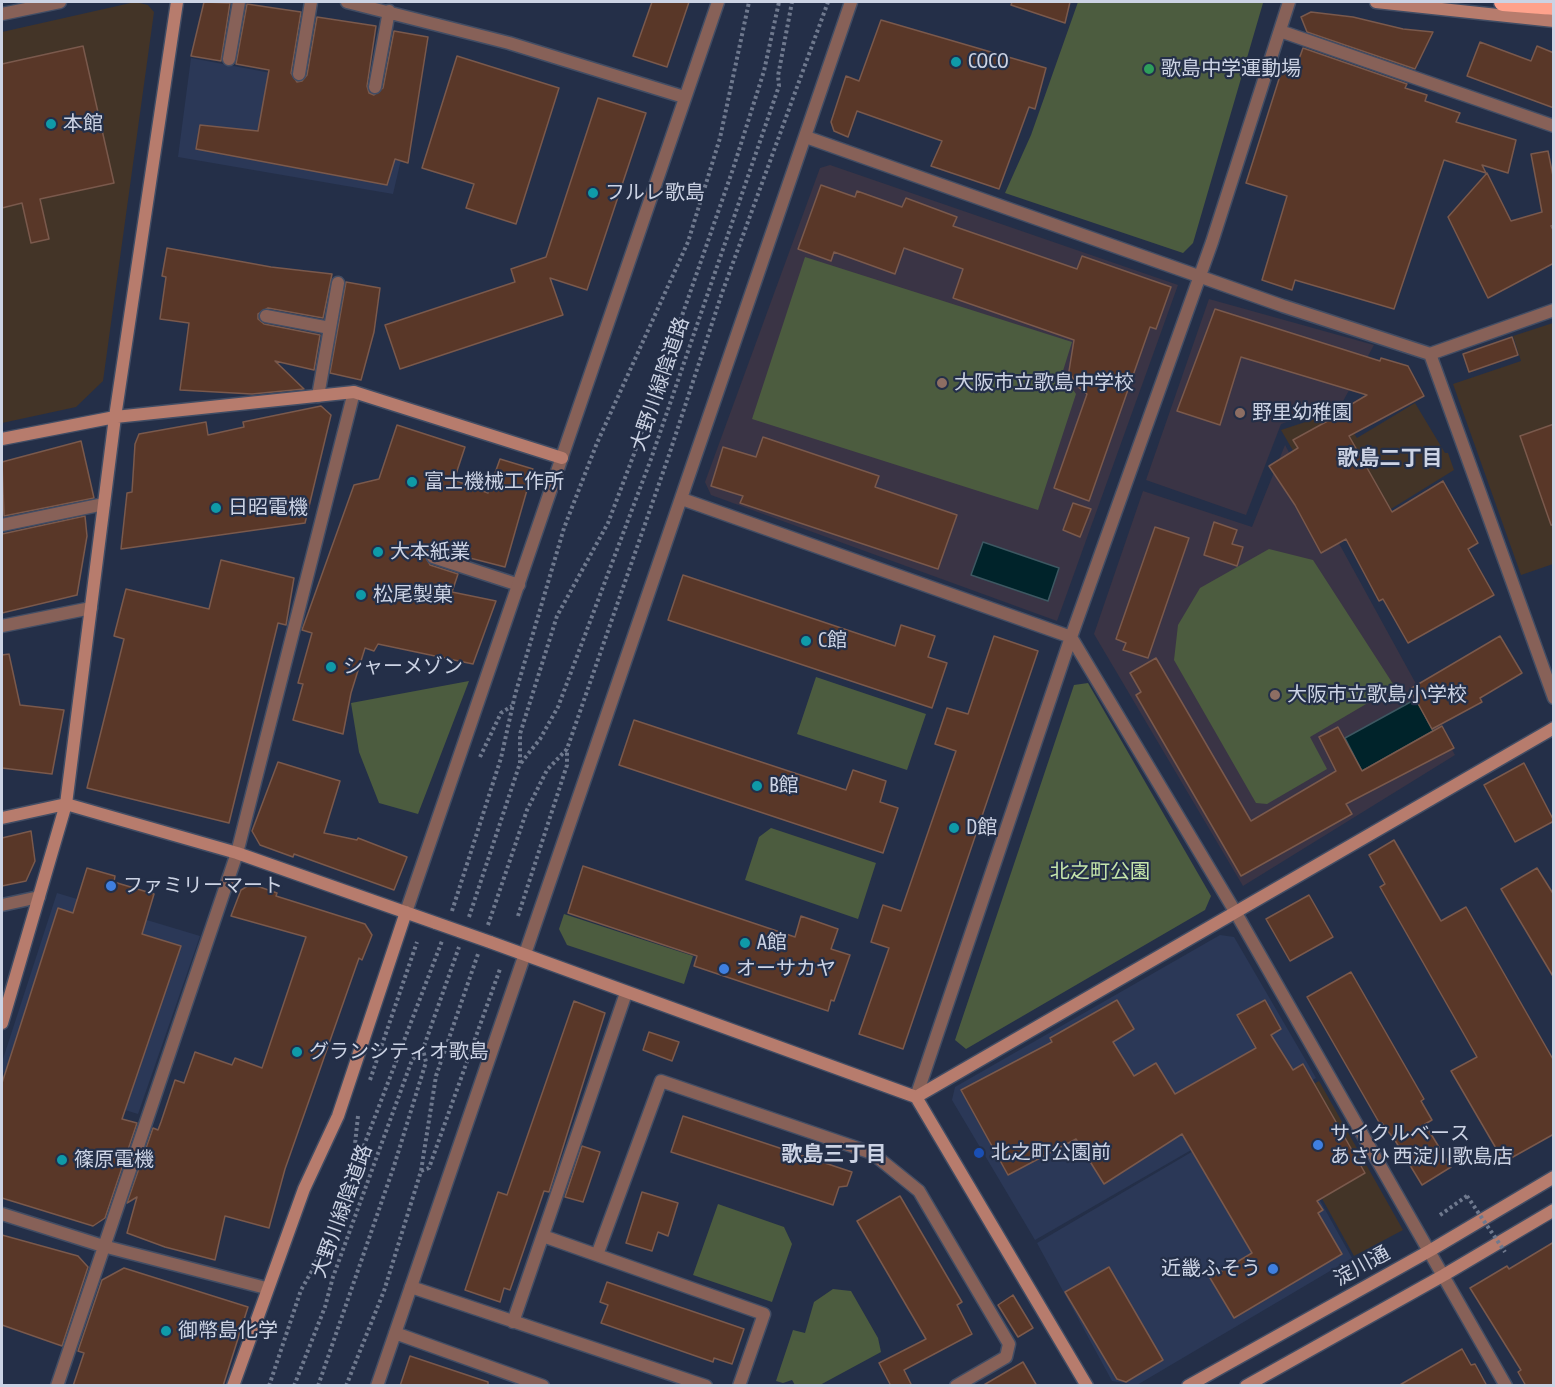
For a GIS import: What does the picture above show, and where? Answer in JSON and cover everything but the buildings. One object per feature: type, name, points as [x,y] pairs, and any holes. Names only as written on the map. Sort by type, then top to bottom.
[{"type":"highway","points":[[1503,2],[1554,6]]},
{"type":"street","points":[[2,14],[60,2]]},
{"type":"street","points":[[2,1023],[66,804],[115,417],[177,2]]},
{"type":"street","points":[[229,60],[239,2]]},
{"type":"street","points":[[299,74],[311,2]]},
{"type":"street","points":[[347,2],[509,43],[684,97]]},
{"type":"street","points":[[233,1386],[266,1288],[304,1189],[338,1116],[718,2]]},
{"type":"street","points":[[377,1386],[851,2]]},
{"type":"street","points":[[916,1097],[1071,637],[1147,430],[1289,2]]},
{"type":"street","points":[[1376,2],[1554,21]]},
{"type":"street","points":[[375,87],[389,11]]},
{"type":"street","points":[[1280,32],[1554,126]]},
{"type":"street","points":[[806,137],[1430,354],[1554,310]]},
{"type":"street","points":[[318,396],[338,283]]},
{"type":"street","points":[[266,316],[330,328]]},
{"type":"street","points":[[1430,354],[1554,698]]},
{"type":"street","points":[[2,439],[115,417],[354,392],[562,458]]},
{"type":"street","points":[[57,1386],[237,853],[354,392]]},
{"type":"street","points":[[682,499],[1071,637],[1236,912],[1431,1250],[1506,1386]]},
{"type":"street","points":[[2,525],[104,504]]},
{"type":"street","points":[[433,557],[519,585]]},
{"type":"street","points":[[2,626],[91,608]]},
{"type":"street","points":[[916,1097],[1554,728]]},
{"type":"street","points":[[2,818],[66,804],[237,853],[406,912],[440,928],[486,939],[525,953],[626,993],[916,1097],[1087,1386]]},
{"type":"street","points":[[2,905],[39,897]]},
{"type":"street","points":[[513,1322],[626,993]]},
{"type":"street","points":[[597,1255],[661,1081],[872,1153],[919,1191],[1009,1344],[1006,1356],[956,1386]]},
{"type":"street","name":"淀川通","points":[[1188,1386],[1431,1250],[1554,1177]]},
{"type":"street","points":[[1246,1386],[1444,1275],[1554,1210]]},
{"type":"street","points":[[2,1214],[103,1246],[266,1288]]},
{"type":"street","points":[[543,1236],[764,1314],[739,1386]]},
{"type":"street","points":[[411,1287],[706,1386]]},
{"type":"street","points":[[395,1333],[543,1386]]},
{"type":"path","points":[[452,913],[501,758],[513,706],[564,528],[597,443],[688,242],[720,138],[749,2]]},
{"type":"path","name":"大野川緑陰道路","points":[[466,927],[520,763],[520,734],[557,616],[608,523],[634,454],[733,169],[764,71],[779,2]]},
{"type":"path","name":"大野川緑陰道路","points":[[520,763],[540,739],[558,707],[651,459],[779,86],[778,76],[792,2]]},
{"type":"path","points":[[517,919],[567,765],[567,748],[669,455],[722,293],[828,2]]},
{"type":"path","points":[[477,764],[501,713],[513,706]]},
{"type":"path","points":[[346,1386],[384,1291],[421,1171],[436,1076],[486,939],[527,810],[547,770],[567,748]]},
{"type":"path","points":[[269,1386],[301,1290],[313,1269],[360,1156],[440,928]]},
{"type":"path","name":"大野川緑陰道路","points":[[294,1386],[325,1307],[333,1277],[412,1060],[423,1049],[462,938]]},
{"type":"path","points":[[369,1084],[417,942]]},
{"type":"path","points":[[421,1171],[429,1168],[500,969]]},
{"type":"path","name":"大野川緑陰道路","points":[[318,1386],[398,1156],[426,1062],[423,1049]]},
{"type":"path","points":[[360,1156],[355,1144],[361,1107]]},
{"type":"path","points":[[1440,1215],[1467,1196],[1504,1252]]},
{"type":"shaded area","points":[[135,2],[148,5],[154,12],[103,381],[76,407],[2,423],[2,32]]},
{"type":"shaded area","points":[[191,58],[415,100],[393,194],[178,157]]},
{"type":"shaded area","name":"大阪市立歌島中学校","points":[[830,165],[1178,285],[1057,621],[711,495],[705,482],[820,168]]},
{"type":"shaded area","name":"野里幼稚園","points":[[1209,299],[1374,345],[1342,403],[1281,424],[1246,515],[1146,480]]},
{"type":"shaded area","points":[[1553,323],[1553,564],[1521,575],[1453,384],[1521,361],[1513,336]]},
{"type":"shaded area","points":[[1415,403],[1445,453],[1448,453],[1454,470],[1344,538],[1281,430],[1339,411],[1357,438]]},
{"type":"shaded area","name":"大阪市立歌島小学校","points":[[1285,445],[1455,755],[1243,886],[1094,634],[1143,491],[1252,527]]},
{"type":"shaded area","points":[[983,542],[1059,568],[1048,601],[971,575]]},
{"type":"shaded area","points":[[1416,699],[1433,731],[1362,771],[1345,738]]},
{"type":"shaded area","points":[[57,893],[200,936],[138,1114],[2,1072],[2,1062]]},
{"type":"shaded area","points":[[1220,935],[1234,937],[1316,1078],[1035,1240],[952,1100],[955,1087]]},
{"type":"shaded area","points":[[1319,1081],[1403,1230],[1354,1256],[1271,1107]]},
{"type":"shaded area","points":[[1268,1107],[1352,1258],[1137,1385],[1112,1381],[1037,1243]]},
{"type":"green space","name":"歌島中学運動場","points":[[1078,2],[1263,3],[1193,243],[1183,253],[1005,193],[1031,135]]},
{"type":"green space","points":[[805,257],[1072,342],[1062,374],[1076,394],[1038,510],[752,419]]},
{"type":"green space","points":[[1269,549],[1313,560],[1395,687],[1310,737],[1327,769],[1267,804],[1256,803],[1174,660],[1178,625],[1200,588]]},
{"type":"green space","points":[[816,677],[926,714],[907,770],[797,734]]},
{"type":"green space","points":[[469,681],[418,814],[379,803],[359,752],[351,703]]},
{"type":"green space","name":"北之町公園","points":[[1088,683],[1211,896],[1205,910],[966,1049],[955,1040],[1074,685]]},
{"type":"green space","points":[[771,828],[876,863],[858,919],[745,880],[759,837]]},
{"type":"green space","points":[[564,914],[693,956],[684,984],[567,945],[559,929]]},
{"type":"green space","points":[[718,1204],[784,1227],[792,1244],[772,1302],[693,1275]]},
{"type":"green space","points":[[833,1289],[851,1291],[878,1338],[881,1352],[820,1385],[795,1385],[792,1380],[783,1383],[776,1381],[793,1330],[805,1333],[814,1302]]},
{"type":"place","name":"COCO","points":[[956,62]]},
{"type":"place","name":"歌島中学運動場","points":[[1149,69]]},
{"type":"place","name":"本館","points":[[51,124]]},
{"type":"place","name":"フルレ歌島","points":[[593,193]]},
{"type":"place","name":"大阪市立歌島中学校","points":[[942,383]]},
{"type":"place","name":"野里幼稚園","points":[[1240,413]]},
{"type":"place","name":"富士機械工作所","points":[[412,482]]},
{"type":"place","name":"日昭電機","points":[[216,508]]},
{"type":"place","name":"大本紙業","points":[[378,552]]},
{"type":"place","name":"松尾製菓","points":[[361,595]]},
{"type":"place","name":"C館","points":[[806,641]]},
{"type":"place","name":"シャーメゾン","points":[[331,667]]},
{"type":"place","name":"大阪市立歌島小学校","points":[[1275,695]]},
{"type":"place","name":"B館","points":[[757,786]]},
{"type":"place","name":"D館","points":[[954,828]]},
{"type":"place","name":"ファミリーマート","points":[[111,886]]},
{"type":"place","name":"A館","points":[[745,943]]},
{"type":"place","name":"オーサカヤ","points":[[724,969]]},
{"type":"place","name":"グランシティオ歌島","points":[[297,1052]]},
{"type":"place","name":"サイクルベース あさひ 西淀川歌島店","points":[[1318,1145]]},
{"type":"place","name":"北之町公園前","points":[[979,1153]]},
{"type":"place","name":"篠原電機","points":[[62,1160]]},
{"type":"place","name":"近畿ふそう","points":[[1273,1269]]},
{"type":"place","name":"御幣島化学","points":[[166,1331]]},
{"type":"district","name":"歌島二丁目","points":[[1390,458]]},
{"type":"district","name":"歌島三丁目","points":[[834,1154]]}]
